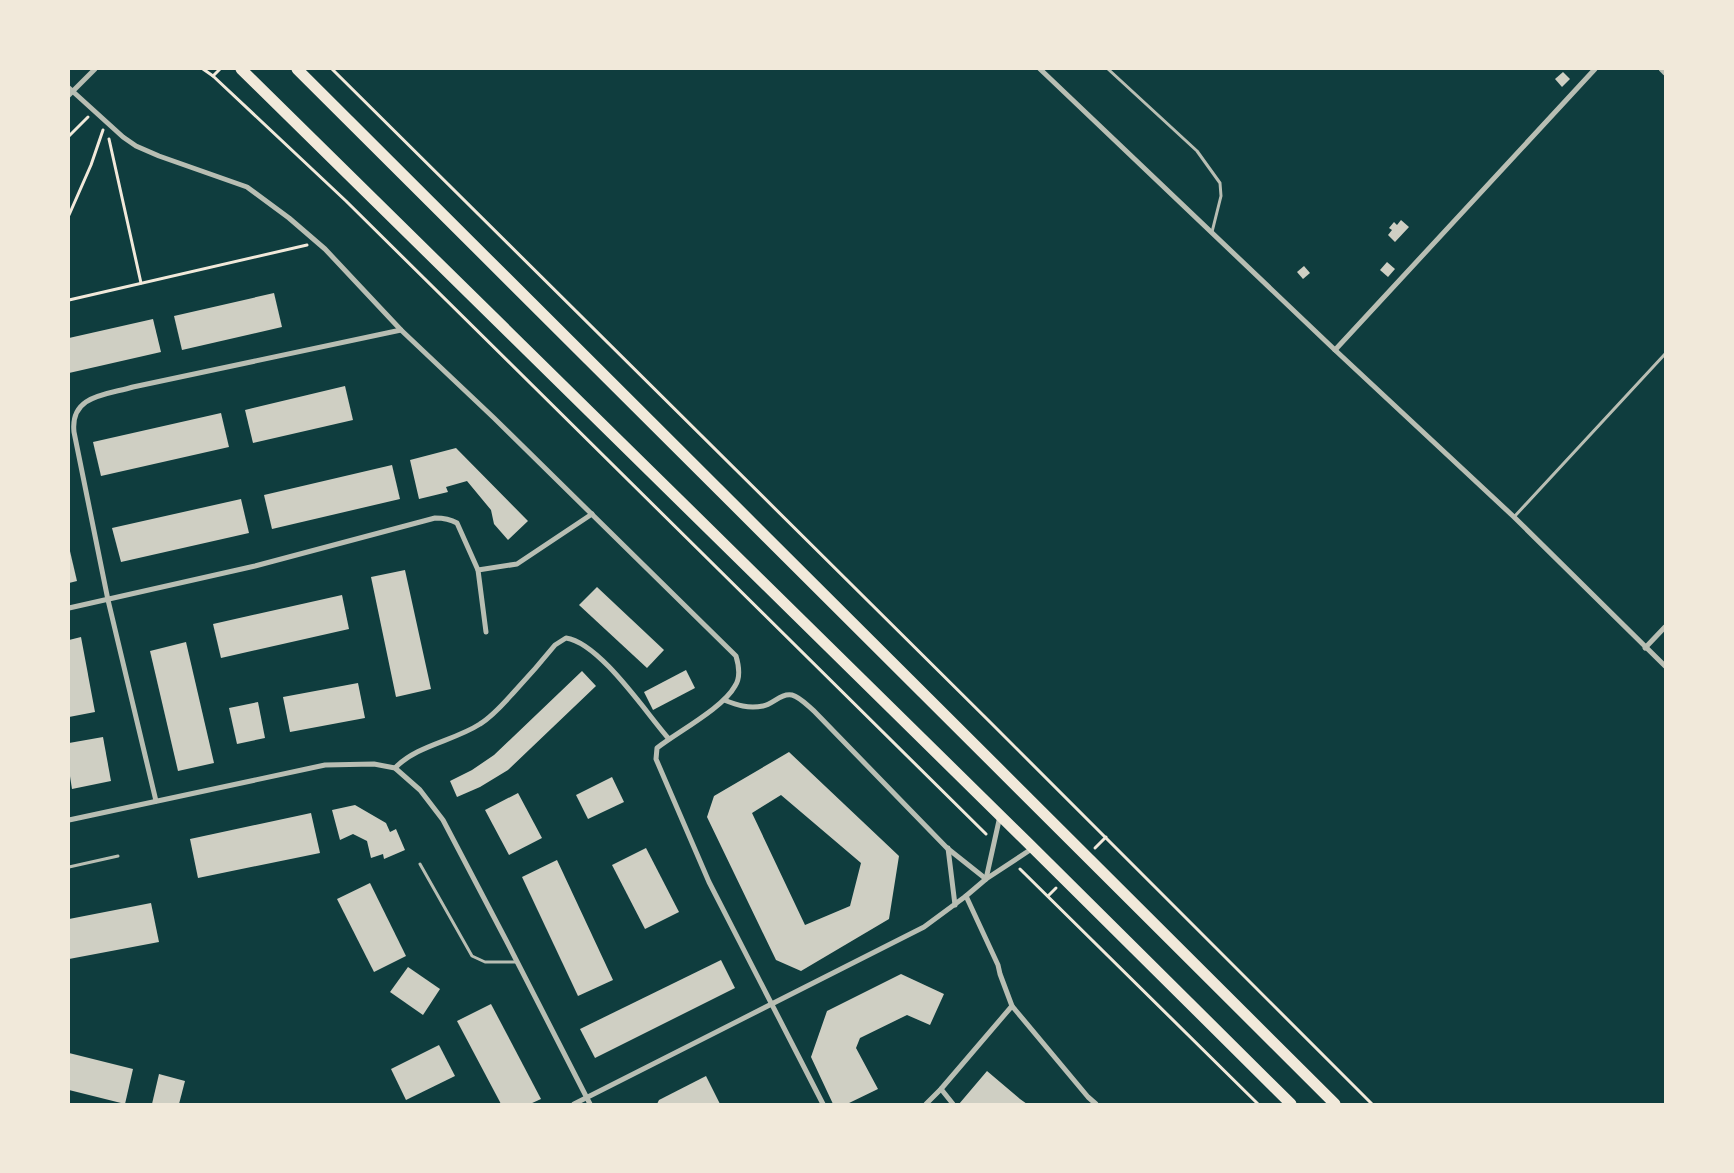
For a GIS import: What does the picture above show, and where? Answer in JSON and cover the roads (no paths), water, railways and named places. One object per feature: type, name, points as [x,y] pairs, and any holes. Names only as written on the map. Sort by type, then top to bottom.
[{"type":"highway","points":[[241,69],[1291,1104]]},
{"type":"highway","points":[[297,69],[1335,1104]]},
{"type":"street","points":[[96,69],[70,92],[128,141],[145,151],[247,187],[289,218],[318,243],[401,330],[736,656],[739,666],[736,685],[724,700],[669,739],[658,748],[655,754],[661,773],[709,882],[823,1104]]},
{"type":"street","points":[[1040,69],[1335,350],[1514,517],[1665,666]]},
{"type":"street","points":[[1335,350],[1595,69]]},
{"type":"street","points":[[1661,69],[1665,73]]},
{"type":"street","points":[[156,801],[108,600],[74,432],[73,421],[76,411],[90,399],[133,387],[401,330]]},
{"type":"street","points":[[478,570],[517,564],[592,514]]},
{"type":"street","points":[[69,608],[255,566],[434,518],[451,520],[457,523],[478,570],[486,632]]},
{"type":"street","points":[[1645,648],[1665,627]]},
{"type":"street","points":[[395,768],[405,759],[418,752],[481,724],[502,705],[555,646],[566,638],[573,639],[591,650],[613,671],[669,739]]},
{"type":"street","points":[[724,700],[742,707],[764,706],[784,696],[795,696],[814,712],[948,848],[986,879]]},
{"type":"street","points":[[69,820],[326,765],[374,764],[395,768],[420,790],[443,820],[590,1104]]},
{"type":"street","points":[[986,879],[1000,816]]},
{"type":"street","points":[[948,848],[955,905]]},
{"type":"street","points":[[574,1104],[924,927],[955,905],[986,879],[1033,848]]},
{"type":"street","points":[[966,896],[998,965],[1012,1006],[1088,1097],[1096,1104]]},
{"type":"street","points":[[926,1104],[1012,1006]]},
{"type":"street","points":[[941,1089],[953,1104]]},
{"type":"lane","points":[[1108,69],[1197,151],[1220,182],[1221,196],[1212,232]]},
{"type":"lane","points":[[1514,517],[1665,354]]},
{"type":"lane","points":[[69,867],[118,856]]},
{"type":"lane","points":[[420,864],[472,956],[485,962],[518,962]]}]
